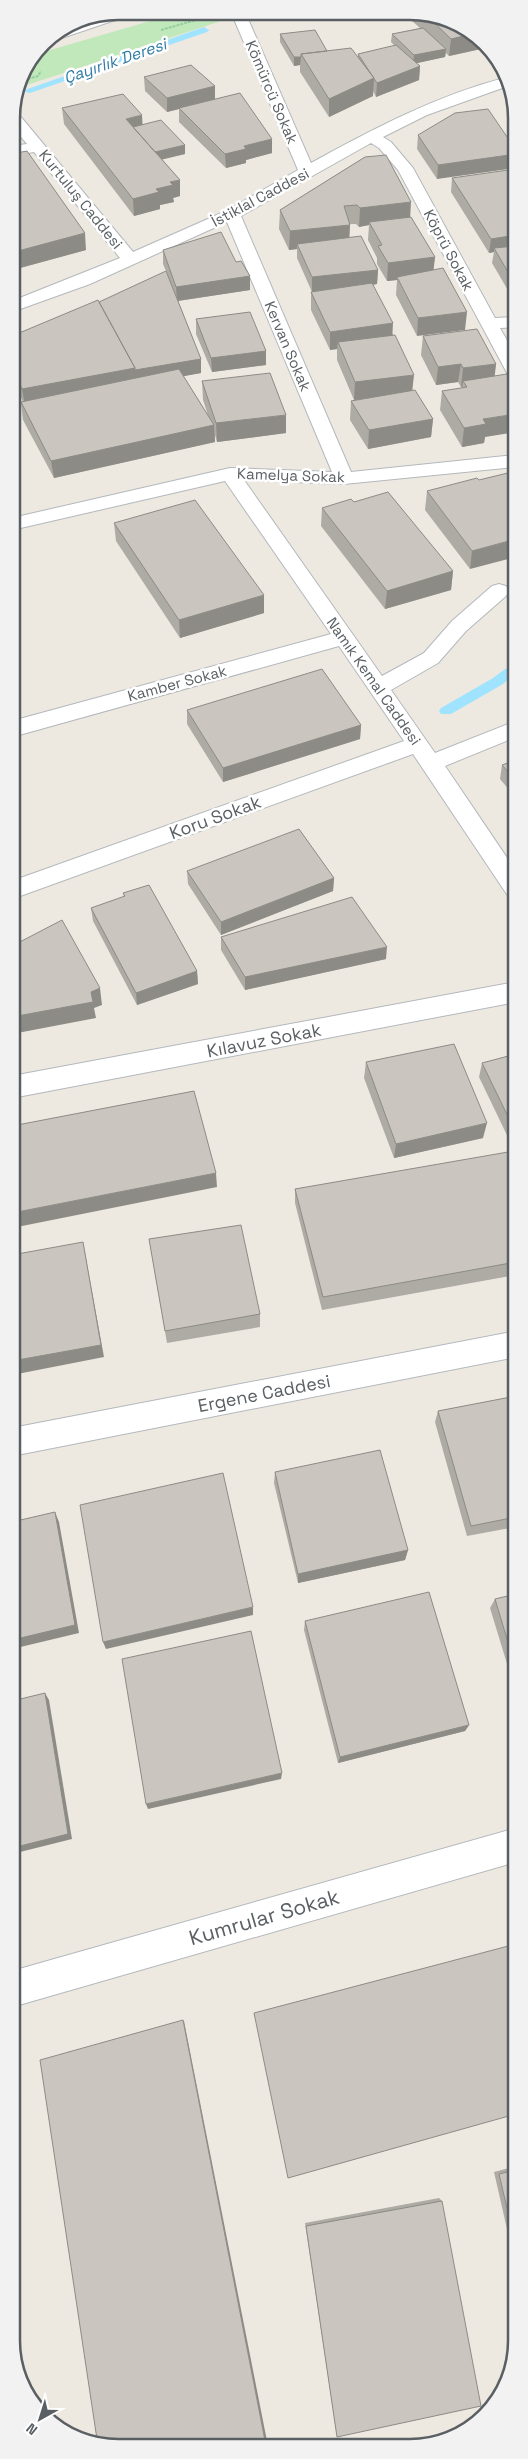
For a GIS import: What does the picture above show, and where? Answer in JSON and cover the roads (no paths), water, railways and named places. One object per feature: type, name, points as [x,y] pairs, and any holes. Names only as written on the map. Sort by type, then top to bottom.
[{"type":"street","name":"Kömürcü Sokak","points":[[241,20],[307,172]]},
{"type":"street","name":"İstiklal Caddesi","points":[[20,304],[84,280],[232,214],[372,136],[422,112],[502,83]]},
{"type":"street","name":"Kurtuluş Caddesi","points":[[20,124],[122,251],[132,259]]},
{"type":"street","name":"Köprü Sokak","points":[[372,136],[385,145],[405,168],[508,359]]},
{"type":"street","points":[[20,150],[39,147]]},
{"type":"street","name":"Kervan Sokak","points":[[232,214],[344,478]]},
{"type":"street","points":[[489,322],[508,322]]},
{"type":"street","name":"Kamelya Sokak","points":[[20,522],[230,474],[344,478],[508,462]]},
{"type":"street","name":"Namık Kemal Caddesi","points":[[230,474],[418,744],[508,878]]},
{"type":"street","points":[[378,688],[431,658],[459,626],[499,591]]},
{"type":"street","name":"Kamber Sokak","points":[[20,727],[343,638]]},
{"type":"street","points":[[431,763],[508,732]]},
{"type":"street","name":"Koru Sokak","points":[[20,887],[418,744]]},
{"type":"street","name":"Kılavuz Sokak","points":[[20,1085],[508,994]]},
{"type":"street","name":"Ergene Caddesi","points":[[20,1440],[508,1346]]},
{"type":"street","name":"Kumrular Sokak","points":[[20,1986],[508,1847]]},
{"type":"waterway","name":"Çayırlık Deresi","points":[[27,91],[204,30]]},
{"type":"waterway","points":[[446,711],[498,681],[508,673]]}]
